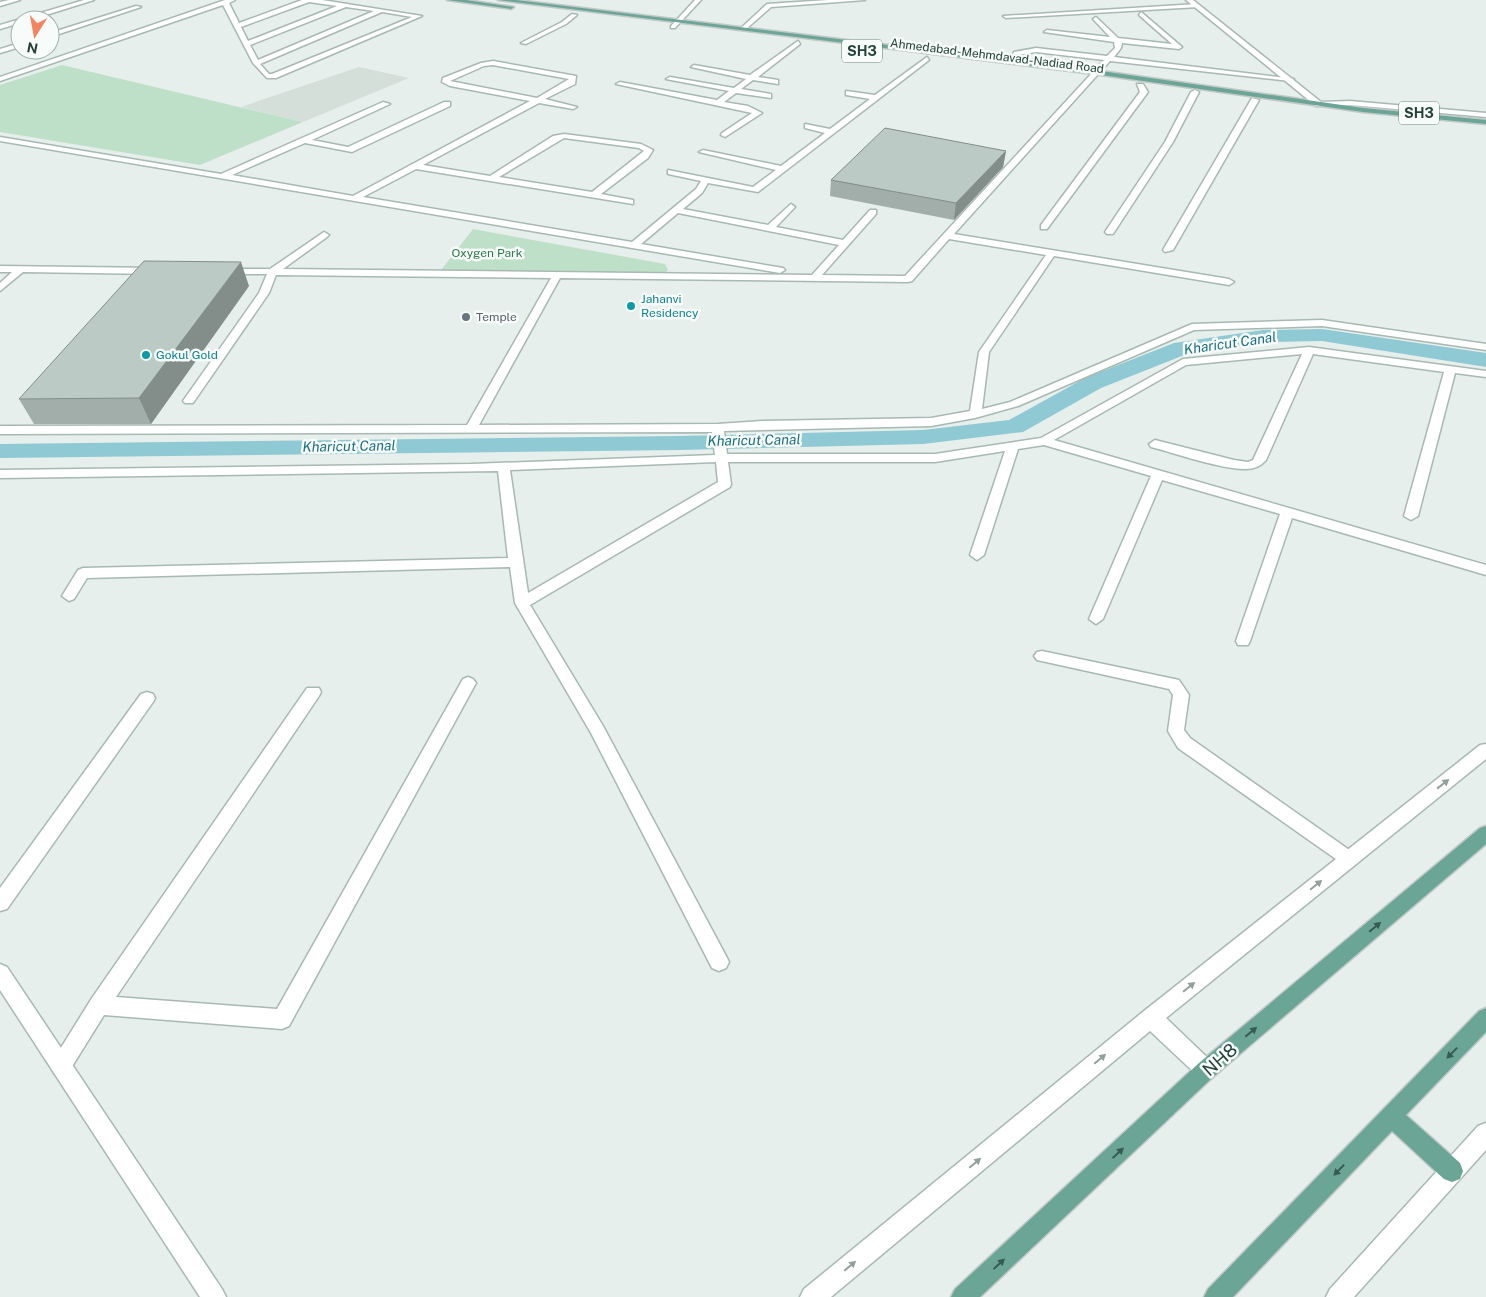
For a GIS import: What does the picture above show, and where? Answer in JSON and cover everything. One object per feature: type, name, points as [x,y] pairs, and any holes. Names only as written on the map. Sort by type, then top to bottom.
[{"type":"main road","name":"Ahmedabad-Mehmdavad-Nadiad Road","points":[[450,0],[574,15],[675,24],[798,43],[1091,76],[1140,86],[1254,100],[1274,99]]},
{"type":"main road","points":[[501,0],[675,24],[743,29],[1011,62],[1091,76],[1254,93],[1274,99],[1471,121]]},
{"type":"main road","name":"SH3","points":[[1352,108],[1486,122]]},
{"type":"main road","name":"NH8","points":[[964,1297],[1206,1070],[1486,834]]},
{"type":"main road","points":[[1216,1297],[1486,1018]]},
{"type":"main road","points":[[1391,1116],[1452,1171]]},
{"type":"street","points":[[56,10],[91,0]]},
{"type":"street","points":[[0,79],[229,1],[237,26],[246,44],[256,63],[267,76],[273,76],[419,16],[309,0],[237,26]]},
{"type":"street","points":[[246,44],[357,0]]},
{"type":"street","points":[[675,24],[696,0]]},
{"type":"street","points":[[743,29],[772,2],[862,0]]},
{"type":"street","points":[[1189,0],[1319,104],[1350,103],[1486,115]]},
{"type":"street","points":[[0,4],[13,1],[27,6]]},
{"type":"street","points":[[1006,16],[1197,6]]},
{"type":"street","points":[[60,31],[138,7]]},
{"type":"street","points":[[256,63],[383,10]]},
{"type":"street","points":[[1046,32],[1179,47],[1141,14]]},
{"type":"street","points":[[524,42],[564,23],[574,15]]},
{"type":"street","points":[[210,271],[908,279],[1118,48],[1118,41],[1096,19]]},
{"type":"street","points":[[60,34],[74,37]]},
{"type":"street","points":[[91,40],[104,43]]},
{"type":"street","points":[[718,103],[798,43]]},
{"type":"street","points":[[1011,62],[1016,53],[1025,50],[1290,79]]},
{"type":"street","points":[[671,172],[755,190],[927,59]]},
{"type":"street","points":[[355,198],[540,100],[572,82],[573,78],[493,63],[483,64],[446,80],[446,82],[540,100],[573,106]]},
{"type":"street","points":[[694,67],[775,82]]},
{"type":"street","points":[[670,79],[768,96]]},
{"type":"street","points":[[620,84],[718,103],[758,113],[725,135]]},
{"type":"street","points":[[1044,228],[1144,92],[1140,86]]},
{"type":"street","points":[[1110,232],[1169,142],[1195,92]]},
{"type":"street","points":[[849,93],[876,98]]},
{"type":"street","points":[[1168,250],[1254,100]]},
{"type":"street","points":[[223,176],[386,104]]},
{"type":"street","points":[[304,140],[349,150],[447,104]]},
{"type":"street","name":"SH3","points":[[1471,121],[1486,122]]},
{"type":"street","points":[[808,126],[833,132]]},
{"type":"street","points":[[492,178],[556,138],[564,136],[642,146],[649,150],[645,156],[594,195]]},
{"type":"street","points":[[0,139],[821,277]]},
{"type":"street","points":[[703,152],[783,169]]},
{"type":"street","points":[[416,166],[630,202]]},
{"type":"street","points":[[634,246],[699,191],[706,179]]},
{"type":"street","points":[[770,228],[791,207]]},
{"type":"street","points":[[677,210],[846,243]]},
{"type":"street","points":[[821,277],[846,243],[873,212]]},
{"type":"street","points":[[189,401],[264,292],[273,271],[324,235]]},
{"type":"street","points":[[946,236],[1229,282]]},
{"type":"street","points":[[975,414],[984,352],[1052,254]]},
{"type":"street","points":[[0,269],[162,271],[146,282]]},
{"type":"street","points":[[0,288],[21,269]]},
{"type":"street","points":[[471,429],[557,275]]},
{"type":"street","points":[[0,430],[718,428],[762,425],[931,422],[975,414],[1014,404],[1192,327],[1322,323],[1486,347]]},
{"type":"street","points":[[1155,444],[1244,466],[1255,464],[1260,460],[1309,350]]},
{"type":"street","points":[[0,474],[504,467],[720,458],[935,458],[1044,441],[1183,362],[1309,350],[1486,374]]},
{"type":"street","points":[[1411,516],[1450,369]]},
{"type":"street","points":[[522,603],[726,484],[720,458],[718,428]]},
{"type":"street","points":[[1044,441],[1486,570]]},
{"type":"street","points":[[977,555],[1013,446]]},
{"type":"street","points":[[504,467],[504,482],[522,603],[596,730],[719,962]]},
{"type":"street","points":[[1096,620],[1158,475]]},
{"type":"street","points":[[1244,641],[1287,512]]},
{"type":"street","points":[[69,596],[83,573],[516,562]]},
{"type":"street","points":[[1042,656],[1174,684],[1181,695],[1176,731],[1184,743],[1349,859]]},
{"type":"street","points":[[100,1005],[282,1019],[468,683]]},
{"type":"street","points":[[61,1066],[100,1005],[313,692]]},
{"type":"street","points":[[0,903],[147,698]]},
{"type":"street","points":[[812,1297],[1151,1018],[1486,750]]},
{"type":"street","points":[[0,973],[214,1297]]},
{"type":"street","points":[[1151,1018],[1206,1070]]},
{"type":"street","points":[[1338,1297],[1486,1134]]},
{"type":"shaded area","points":[[359,67],[409,78],[303,122],[241,107]]},
{"type":"green space","points":[[62,65],[303,122],[200,165],[0,132],[0,85]]},
{"type":"green space","name":"Oxygen Park","points":[[473,229],[665,264],[668,270],[662,276],[438,274]]},
{"type":"building","points":[[885,128],[1006,151],[956,203],[831,180]]},
{"type":"building","points":[[144,261],[241,262],[139,398],[19,399]]},
{"type":"waterway","name":"Kharicut Canal","points":[[0,451],[680,443],[923,437],[1015,427],[1093,383],[1182,348],[1263,336],[1322,335],[1486,360]]},
{"type":"place","name":"Jahanvi Residency","points":[[631,306]]},
{"type":"place","name":"Temple","points":[[466,317]]},
{"type":"place","name":"Gokul Gold","points":[[146,355]]}]
